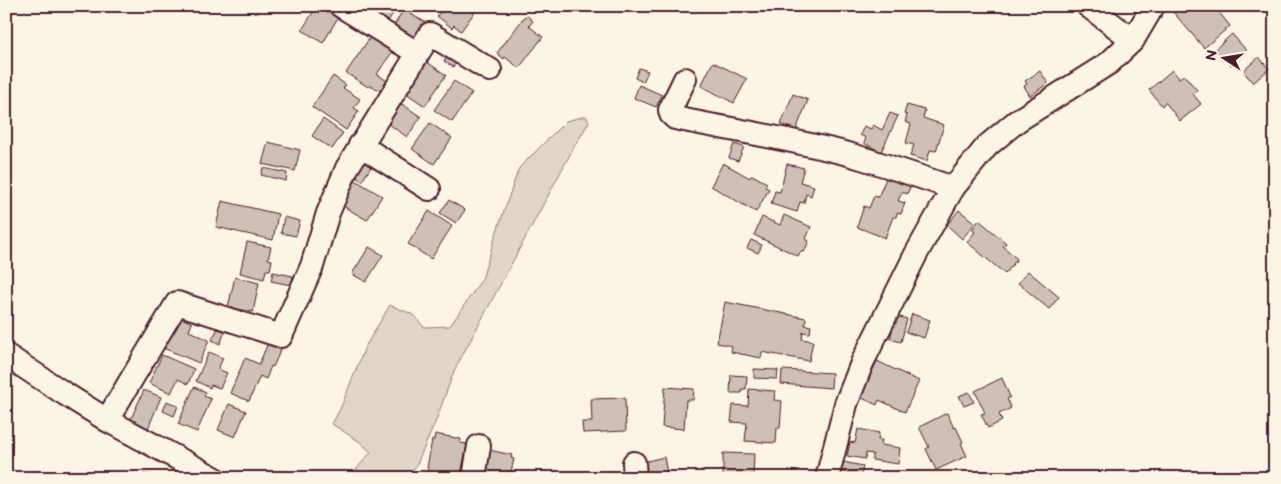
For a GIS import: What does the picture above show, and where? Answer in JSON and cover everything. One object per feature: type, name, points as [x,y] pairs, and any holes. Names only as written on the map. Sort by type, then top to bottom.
[{"type":"street","points":[[341,6],[418,53]]},
{"type":"street","points":[[1088,6],[1133,40]]},
{"type":"street","points":[[827,478],[846,404],[862,363],[916,254],[954,188],[987,146],[1017,121],[1109,63],[1133,40],[1153,6]]},
{"type":"street","points":[[107,420],[177,303],[281,336],[312,266],[328,213],[347,168],[430,34],[490,70]]},
{"type":"street","points":[[685,79],[670,110],[671,114],[676,118],[730,130],[775,137],[849,154],[954,188]]},
{"type":"street","points":[[360,145],[429,189]]},
{"type":"street","points":[[6,355],[107,420],[214,478]]},
{"type":"street","points":[[474,478],[479,446]]},
{"type":"shaded area","points":[[586,116],[589,122],[454,371],[435,423],[416,466],[407,478],[349,478],[371,452],[360,442],[332,424],[341,407],[365,347],[390,305],[412,314],[424,327],[450,326],[482,279],[519,168],[566,121]]},
{"type":"building","points":[[317,6],[327,6],[340,14],[323,43],[302,30]]},
{"type":"building","points":[[366,6],[398,6],[388,21]]},
{"type":"building","points":[[445,6],[479,6],[461,31],[454,25],[452,28],[437,16]]},
{"type":"building","points":[[1180,6],[1214,6],[1230,26],[1204,48],[1173,12]]},
{"type":"building","points":[[403,10],[425,22],[415,39],[394,26]]},
{"type":"building","points":[[526,15],[533,21],[529,26],[543,37],[519,68],[497,53]]},
{"type":"building","points":[[373,33],[395,48],[377,74],[387,81],[380,91],[370,85],[368,87],[346,73]]},
{"type":"building","points":[[1232,34],[1247,51],[1231,65],[1225,59],[1223,61],[1213,51]]},
{"type":"building","points":[[448,56],[457,62],[453,67],[444,61]]},
{"type":"building","points":[[1259,57],[1269,69],[1253,83],[1243,71]]},
{"type":"building","points":[[424,60],[446,75],[425,106],[403,91]]},
{"type":"building","points":[[713,62],[747,79],[734,103],[701,86]]},
{"type":"building","points":[[639,68],[648,71],[643,82],[635,78]]},
{"type":"building","points":[[1172,70],[1179,78],[1184,75],[1197,90],[1193,94],[1201,104],[1180,121],[1165,102],[1162,106],[1149,90]]},
{"type":"building","points":[[1040,71],[1048,83],[1030,96],[1024,86],[1027,84],[1025,81]]},
{"type":"building","points":[[333,76],[346,85],[343,88],[360,99],[354,108],[359,111],[346,130],[312,107]]},
{"type":"building","points":[[454,81],[472,93],[452,122],[434,110]]},
{"type":"building","points":[[639,85],[662,95],[656,107],[634,98]]},
{"type":"building","points":[[793,94],[808,100],[796,130],[781,124]]},
{"type":"building","points":[[399,102],[421,117],[407,137],[386,122]]},
{"type":"building","points":[[907,105],[925,110],[923,118],[944,125],[936,151],[930,150],[927,161],[910,156],[914,145],[906,143],[911,124],[905,122],[907,115],[904,114]]},
{"type":"building","points":[[890,113],[898,116],[881,152],[864,143],[866,138],[860,135],[864,126],[871,129],[873,125],[882,130]]},
{"type":"building","points":[[323,119],[343,133],[332,149],[312,136]]},
{"type":"building","points":[[430,123],[452,138],[434,164],[412,149]]},
{"type":"building","points":[[268,142],[300,150],[295,171],[262,164]]},
{"type":"building","points":[[734,144],[744,147],[738,161],[729,158]]},
{"type":"building","points":[[365,156],[374,162],[362,181],[353,175]]},
{"type":"building","points":[[723,163],[750,178],[752,175],[767,183],[765,187],[769,189],[756,212],[711,186]]},
{"type":"building","points":[[787,164],[804,168],[800,182],[814,186],[811,196],[806,194],[804,203],[800,202],[797,212],[771,204],[775,191],[780,192]]},
{"type":"building","points":[[263,168],[287,173],[286,181],[261,175]]},
{"type":"building","points":[[887,176],[911,185],[907,194],[902,192],[898,201],[905,203],[901,214],[897,213],[896,217],[893,217],[885,238],[857,227],[864,206],[869,208],[874,196],[878,197]]},
{"type":"building","points":[[355,180],[382,196],[367,220],[341,205]]},
{"type":"building","points":[[449,200],[465,210],[456,223],[440,213]]},
{"type":"building","points":[[222,201],[278,214],[273,240],[216,227]]},
{"type":"building","points":[[959,210],[975,223],[962,239],[947,225]]},
{"type":"building","points":[[429,211],[452,226],[431,259],[408,244]]},
{"type":"building","points":[[784,215],[811,227],[806,239],[809,241],[804,252],[801,251],[798,256],[754,235],[762,217],[780,225]]},
{"type":"building","points":[[284,217],[300,221],[296,236],[281,233]]},
{"type":"building","points":[[979,220],[1006,243],[1003,246],[1017,259],[1005,274],[967,242],[975,232],[972,230]]},
{"type":"building","points":[[751,240],[762,245],[758,253],[747,248]]},
{"type":"building","points":[[247,242],[271,247],[268,259],[272,260],[270,270],[266,270],[264,279],[240,273]]},
{"type":"building","points":[[369,247],[383,255],[366,282],[352,274]]},
{"type":"building","points":[[1028,271],[1059,297],[1049,309],[1018,283]]},
{"type":"building","points":[[273,272],[293,276],[291,285],[271,281]]},
{"type":"building","points":[[235,277],[259,283],[253,312],[228,307]]},
{"type":"building","points":[[725,302],[806,318],[805,325],[811,326],[810,333],[803,332],[802,339],[813,341],[809,361],[762,352],[761,358],[731,352],[732,346],[717,343]]},
{"type":"building","points":[[912,314],[930,320],[924,338],[906,332]]},
{"type":"building","points":[[175,315],[192,323],[189,331],[209,340],[199,363],[161,347]]},
{"type":"building","points":[[896,316],[907,319],[901,342],[890,339]]},
{"type":"building","points":[[218,328],[225,331],[220,344],[212,340]]},
{"type":"building","points":[[268,343],[281,349],[266,379],[260,376],[249,401],[230,393],[245,358],[259,364]]},
{"type":"building","points":[[209,352],[223,358],[218,369],[227,373],[220,388],[211,385],[210,388],[196,381]]},
{"type":"building","points":[[162,355],[194,369],[188,384],[178,379],[171,393],[149,383]]},
{"type":"building","points":[[877,361],[919,381],[905,412],[879,400],[877,405],[860,397]]},
{"type":"building","points":[[754,369],[778,370],[777,379],[754,378]]},
{"type":"building","points":[[782,370],[832,373],[831,388],[781,384]]},
{"type":"building","points":[[731,375],[747,376],[746,389],[742,389],[742,393],[730,393]]},
{"type":"building","points":[[1002,378],[1010,397],[1007,399],[1011,408],[999,414],[1002,421],[988,428],[981,414],[985,413],[975,391]]},
{"type":"building","points":[[194,387],[206,392],[204,396],[211,399],[197,432],[178,424]]},
{"type":"building","points":[[665,387],[694,389],[693,400],[686,400],[684,429],[662,427]]},
{"type":"building","points":[[749,389],[775,391],[774,400],[782,401],[780,428],[777,428],[776,443],[745,441],[747,423],[731,422],[733,405],[748,406]]},
{"type":"building","points":[[144,390],[161,397],[147,431],[129,423]]},
{"type":"building","points":[[969,392],[974,402],[964,406],[959,396]]},
{"type":"building","points":[[625,398],[626,431],[583,433],[582,422],[592,422],[591,399]]},
{"type":"building","points":[[167,401],[178,406],[174,416],[163,411]]},
{"type":"building","points":[[229,404],[246,411],[235,437],[218,430]]},
{"type":"building","points":[[947,413],[963,442],[961,443],[967,456],[936,470],[926,449],[929,447],[919,427]]},
{"type":"building","points":[[858,429],[879,433],[878,440],[882,440],[881,445],[900,448],[898,464],[872,460],[873,454],[866,453],[865,459],[847,456],[850,442],[855,443]]},
{"type":"building","points":[[435,434],[461,439],[460,443],[467,444],[461,474],[455,472],[454,478],[427,478],[432,440],[434,440]]},
{"type":"building","points":[[489,450],[512,455],[511,458],[514,459],[511,472],[508,471],[507,478],[484,478]]},
{"type":"building","points":[[723,453],[754,454],[753,478],[723,478]]},
{"type":"building","points":[[664,457],[668,478],[647,478],[643,462]]},
{"type":"building","points":[[843,462],[863,466],[861,476],[841,472]]},
{"type":"building","points":[[144,474],[164,477],[144,478]]}]
